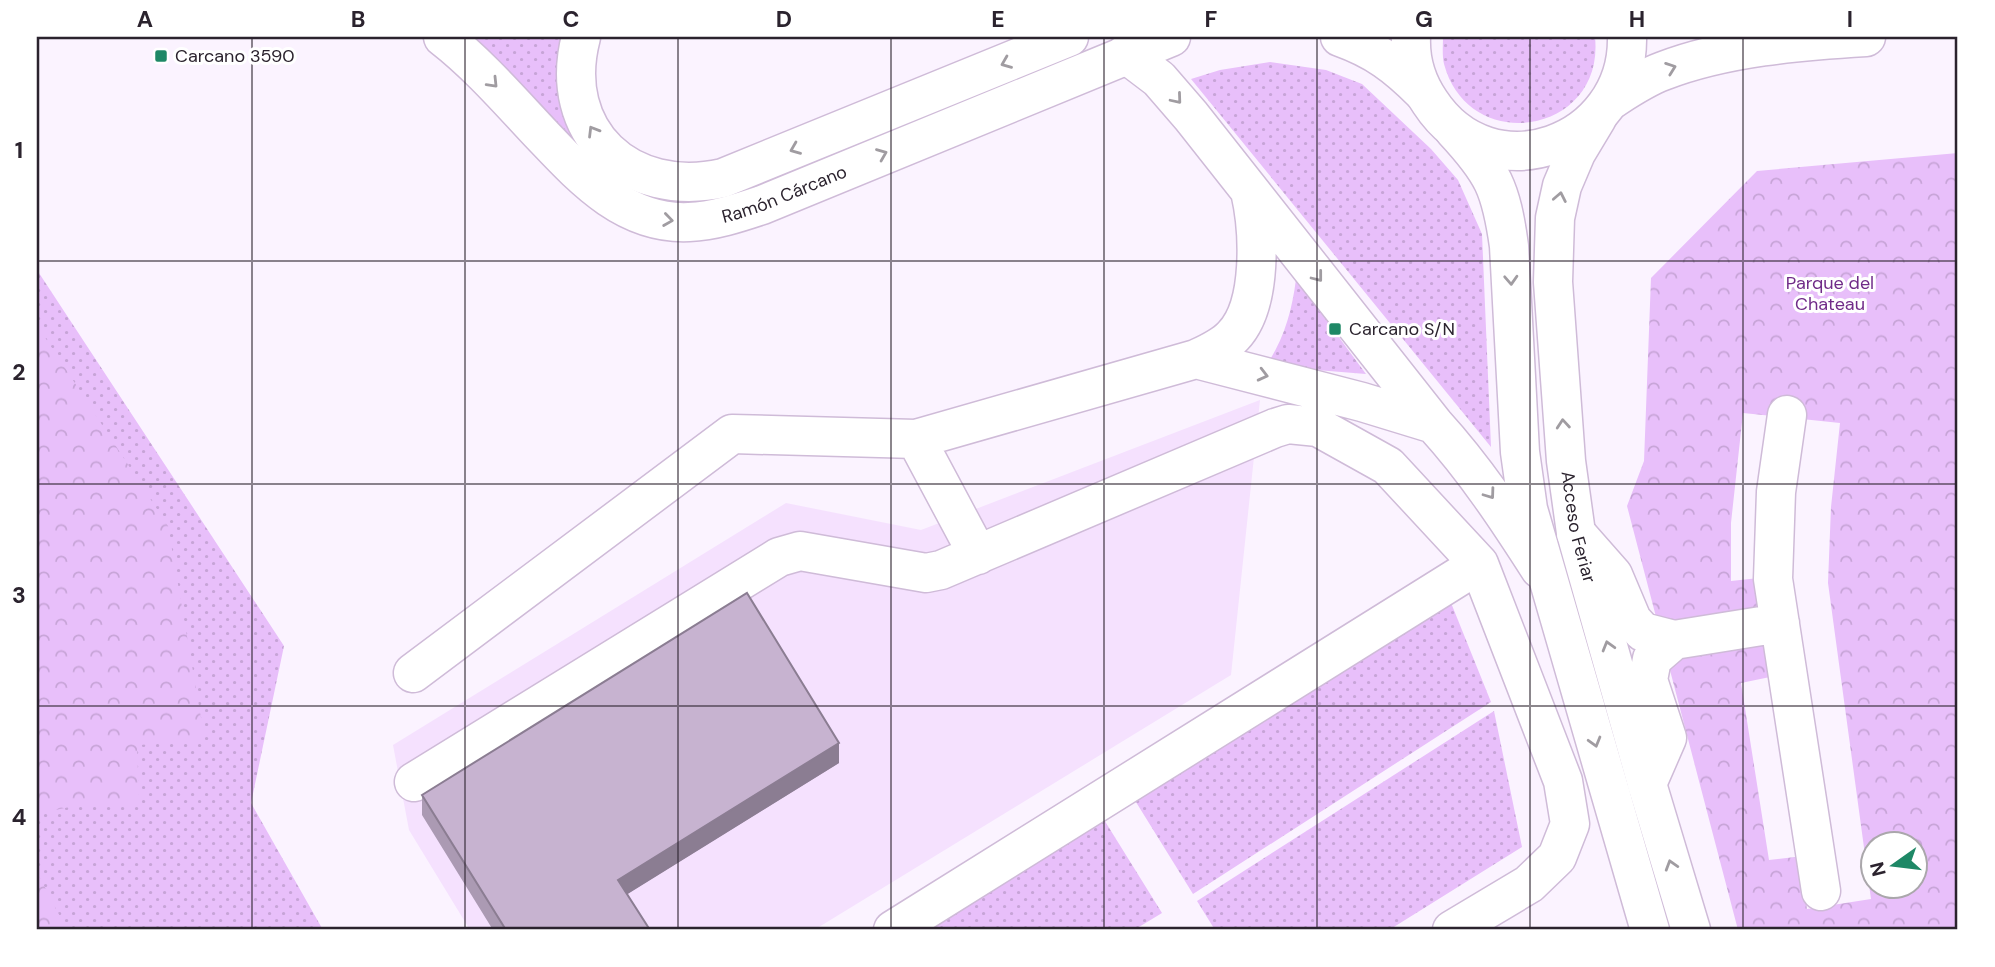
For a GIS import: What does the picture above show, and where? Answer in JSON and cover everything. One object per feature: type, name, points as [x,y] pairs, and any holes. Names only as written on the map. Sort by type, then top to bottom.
[{"type":"main road","name":"Ramón Cárcano","points":[[443,37],[480,70],[600,192],[644,216],[669,222],[711,220],[762,205],[1171,37]]},
{"type":"main road","name":"Ramón Cárcano","points":[[581,37],[575,60],[575,83],[579,103],[588,124],[601,143],[617,160],[634,171],[652,178],[688,183],[706,182],[733,175],[1069,37]]},
{"type":"main road","points":[[1340,37],[1378,52],[1401,70],[1487,167],[1498,189],[1509,246],[1520,452],[1528,509],[1650,930]]},
{"type":"main road","points":[[1411,37],[1413,67],[1423,92]]},
{"type":"main road","name":"Acceso Feriar","points":[[1627,37],[1622,79],[1576,153],[1562,186],[1555,218],[1553,248],[1558,364],[1566,461],[1576,533],[1691,930]]},
{"type":"main road","points":[[1742,37],[1812,40],[1866,37]]},
{"type":"main road","points":[[1454,130],[1477,143],[1502,150],[1528,151],[1553,146],[1577,135],[1637,83],[1686,63],[1718,55],[1812,40]]},
{"type":"main road","points":[[1126,54],[1159,79],[1250,191],[1508,518],[1549,583]]},
{"type":"main road","points":[[413,673],[732,434],[916,439],[1196,359],[1215,350],[1234,335],[1252,296],[1257,237],[1250,191]]},
{"type":"main road","points":[[1196,359],[1348,398],[1446,437]]},
{"type":"main road","points":[[1787,415],[1776,492],[1773,579],[1821,891]]},
{"type":"main road","points":[[414,782],[779,557],[800,551],[926,573],[942,570],[1288,424],[1318,427],[1388,466],[1479,564],[1563,781],[1570,824],[1557,856],[1529,884],[1452,930]]},
{"type":"main road","points":[[1446,437],[1452,533]]},
{"type":"main road","points":[[916,439],[978,555]]},
{"type":"main road","points":[[1576,533],[1613,575],[1632,620],[1643,632],[1674,640],[1780,623]]},
{"type":"main road","points":[[893,930],[1479,564]]},
{"type":"main road","points":[[1647,784],[1667,738],[1648,680],[1652,659],[1674,640]]},
{"type":"shaded area","points":[[1260,400],[1231,675],[814,930],[470,930],[409,830],[393,745],[786,503],[921,530]]},
{"type":"green space","points":[[470,37],[567,37],[600,168]]},
{"type":"green space","points":[[1443,37],[1595,37],[1592,70],[1579,95],[1558,113],[1533,122],[1505,122],[1480,113],[1458,94],[1444,64]]},
{"type":"green space","points":[[1270,62],[1326,70],[1362,84],[1431,149],[1458,180],[1482,234],[1491,447],[1191,79],[1220,70]]},
{"type":"green space","name":"Parque del Chateau","points":[[1958,153],[1958,930],[1738,930],[1627,506],[1644,461],[1651,278],[1757,171]],"holes":[[[1743,413],[1840,423],[1831,507],[1828,583],[1862,830],[1928,830],[1928,900],[1865,900],[1807,909],[1799,860],[1795,857],[1769,860],[1741,683],[1770,677],[1759,578],[1731,581],[1731,523]]]},
{"type":"green space","points":[[37,270],[284,646],[251,803],[323,930],[37,930]]},
{"type":"green space","points":[[1296,279],[1366,374],[1266,366],[1278,346],[1286,324]]},
{"type":"green space","points":[[37,325],[168,526],[205,741],[137,745],[139,804],[83,804],[37,814]]},
{"type":"green space","points":[[1443,583],[1491,702],[1193,894],[1126,786]]},
{"type":"green space","points":[[1494,711],[1522,847],[1389,930],[1215,930],[1197,901]]},
{"type":"green space","points":[[1093,802],[1162,913],[1134,930],[888,930]]},
{"type":"green space","points":[[37,872],[67,930],[37,930]]},
{"type":"building","points":[[747,593],[839,743],[618,880],[650,930],[506,930],[422,795]]},
{"type":"place","name":"Carcano 3590","points":[[161,56]]},
{"type":"place","name":"Carcano S/N","points":[[1335,329]]}]
